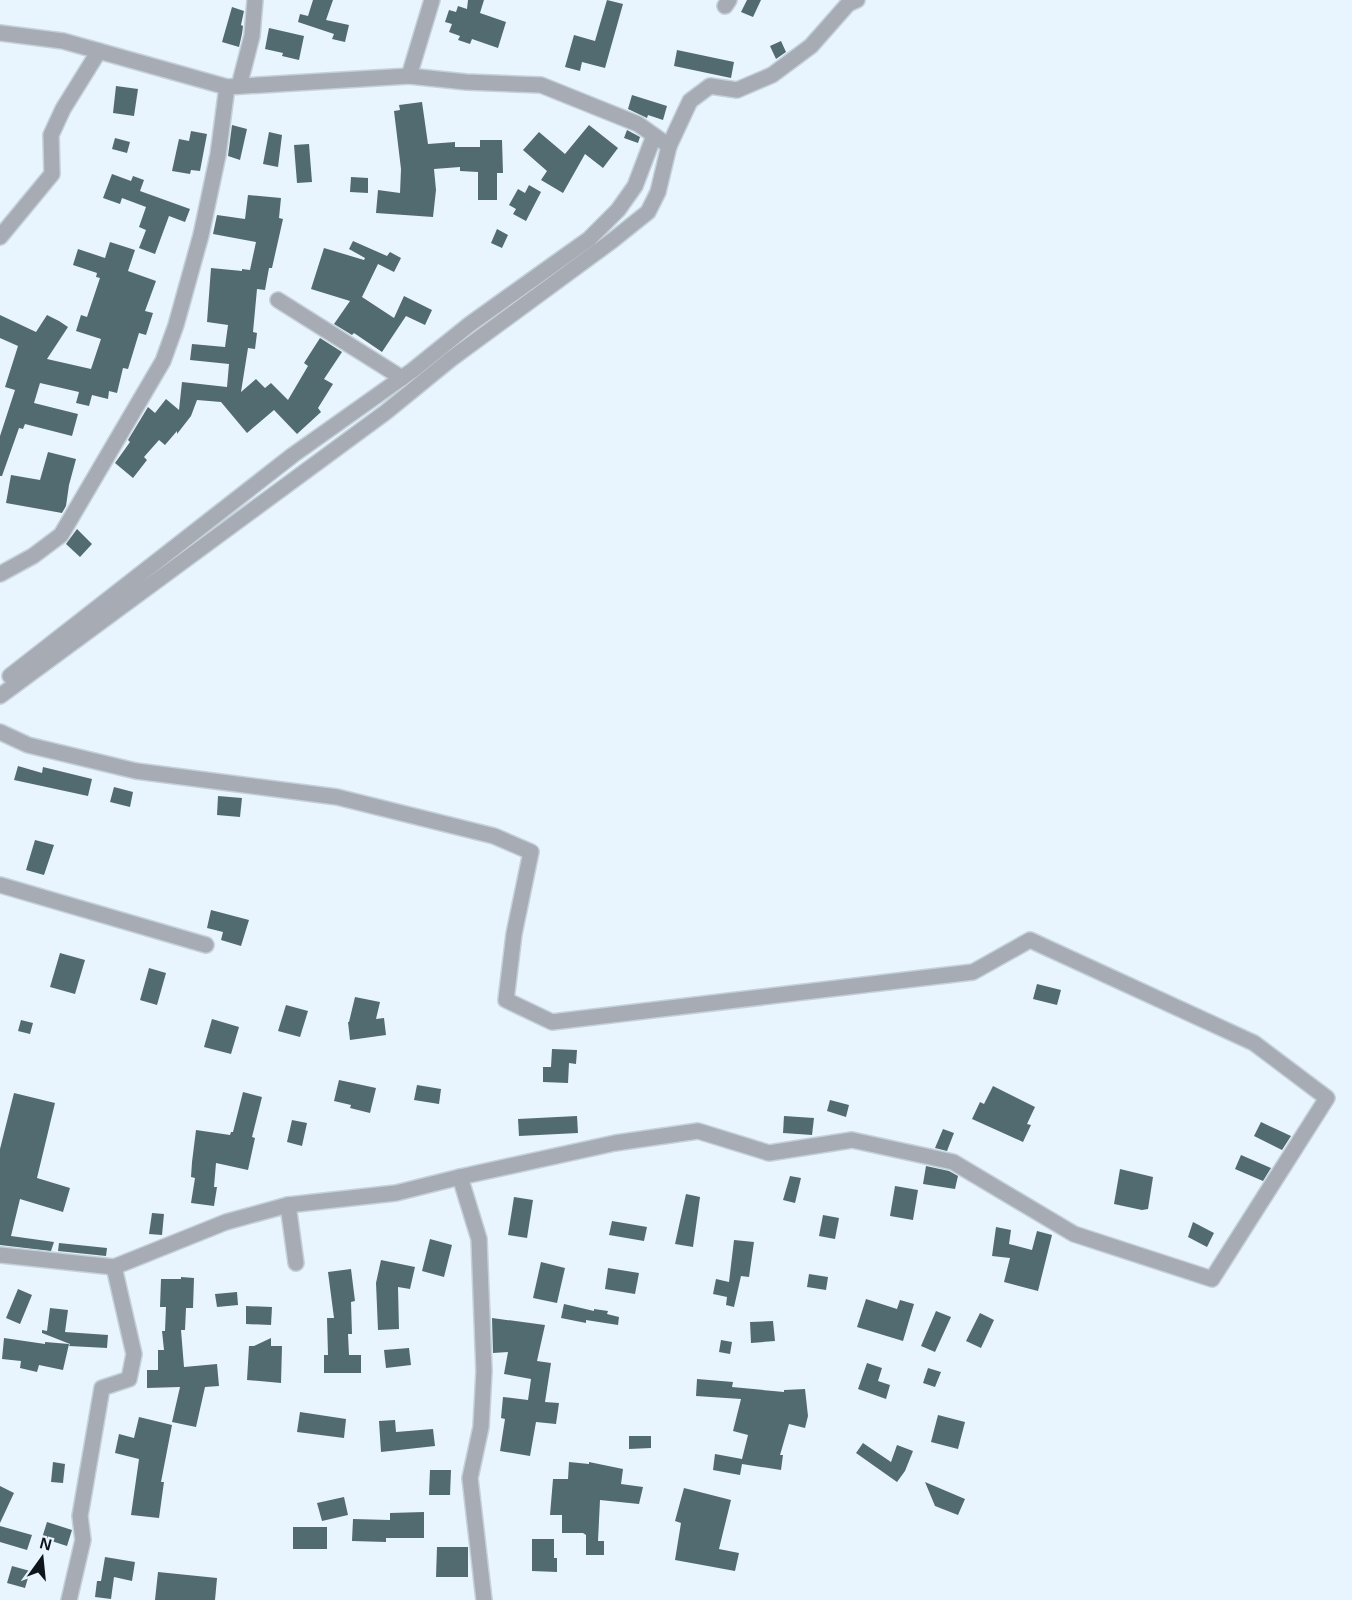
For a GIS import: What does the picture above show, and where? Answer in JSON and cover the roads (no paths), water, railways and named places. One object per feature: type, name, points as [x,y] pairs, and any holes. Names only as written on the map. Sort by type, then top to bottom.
[{"type":"street","points":[[0,574],[33,556],[61,535],[163,361],[176,325],[201,235],[233,86],[252,36],[255,0]]},
{"type":"street","points":[[409,76],[432,0]]},
{"type":"street","points":[[0,696],[386,412],[452,359],[648,212],[658,192],[669,146],[690,100],[710,86],[737,90],[772,75],[812,46],[848,3],[857,0]]},
{"type":"street","points":[[0,33],[63,41],[233,86],[409,76],[466,82],[541,84],[638,124],[669,146]]},
{"type":"street","points":[[0,237],[52,174],[51,135],[63,109],[99,51]]},
{"type":"street","points":[[0,684],[293,454],[402,378],[470,324],[589,239],[618,210],[635,186],[654,136]]},
{"type":"street","points":[[278,300],[402,378]]},
{"type":"street","points":[[0,732],[28,745],[136,771],[337,797],[494,836],[531,852],[514,934],[506,1000],[552,1022],[973,972],[1030,940],[1254,1044],[1327,1098],[1212,1279],[1074,1234],[953,1162],[852,1140],[769,1153],[698,1131],[615,1143],[396,1193],[288,1205],[226,1222],[114,1267],[0,1255]]},
{"type":"street","points":[[0,885],[206,945]]},
{"type":"street","points":[[460,1177],[479,1239],[484,1371],[481,1427],[470,1478],[484,1600]]},
{"type":"street","points":[[288,1205],[296,1263]]},
{"type":"street","points":[[69,1600],[83,1540],[80,1516],[102,1388],[129,1379],[134,1354],[114,1267]]}]
